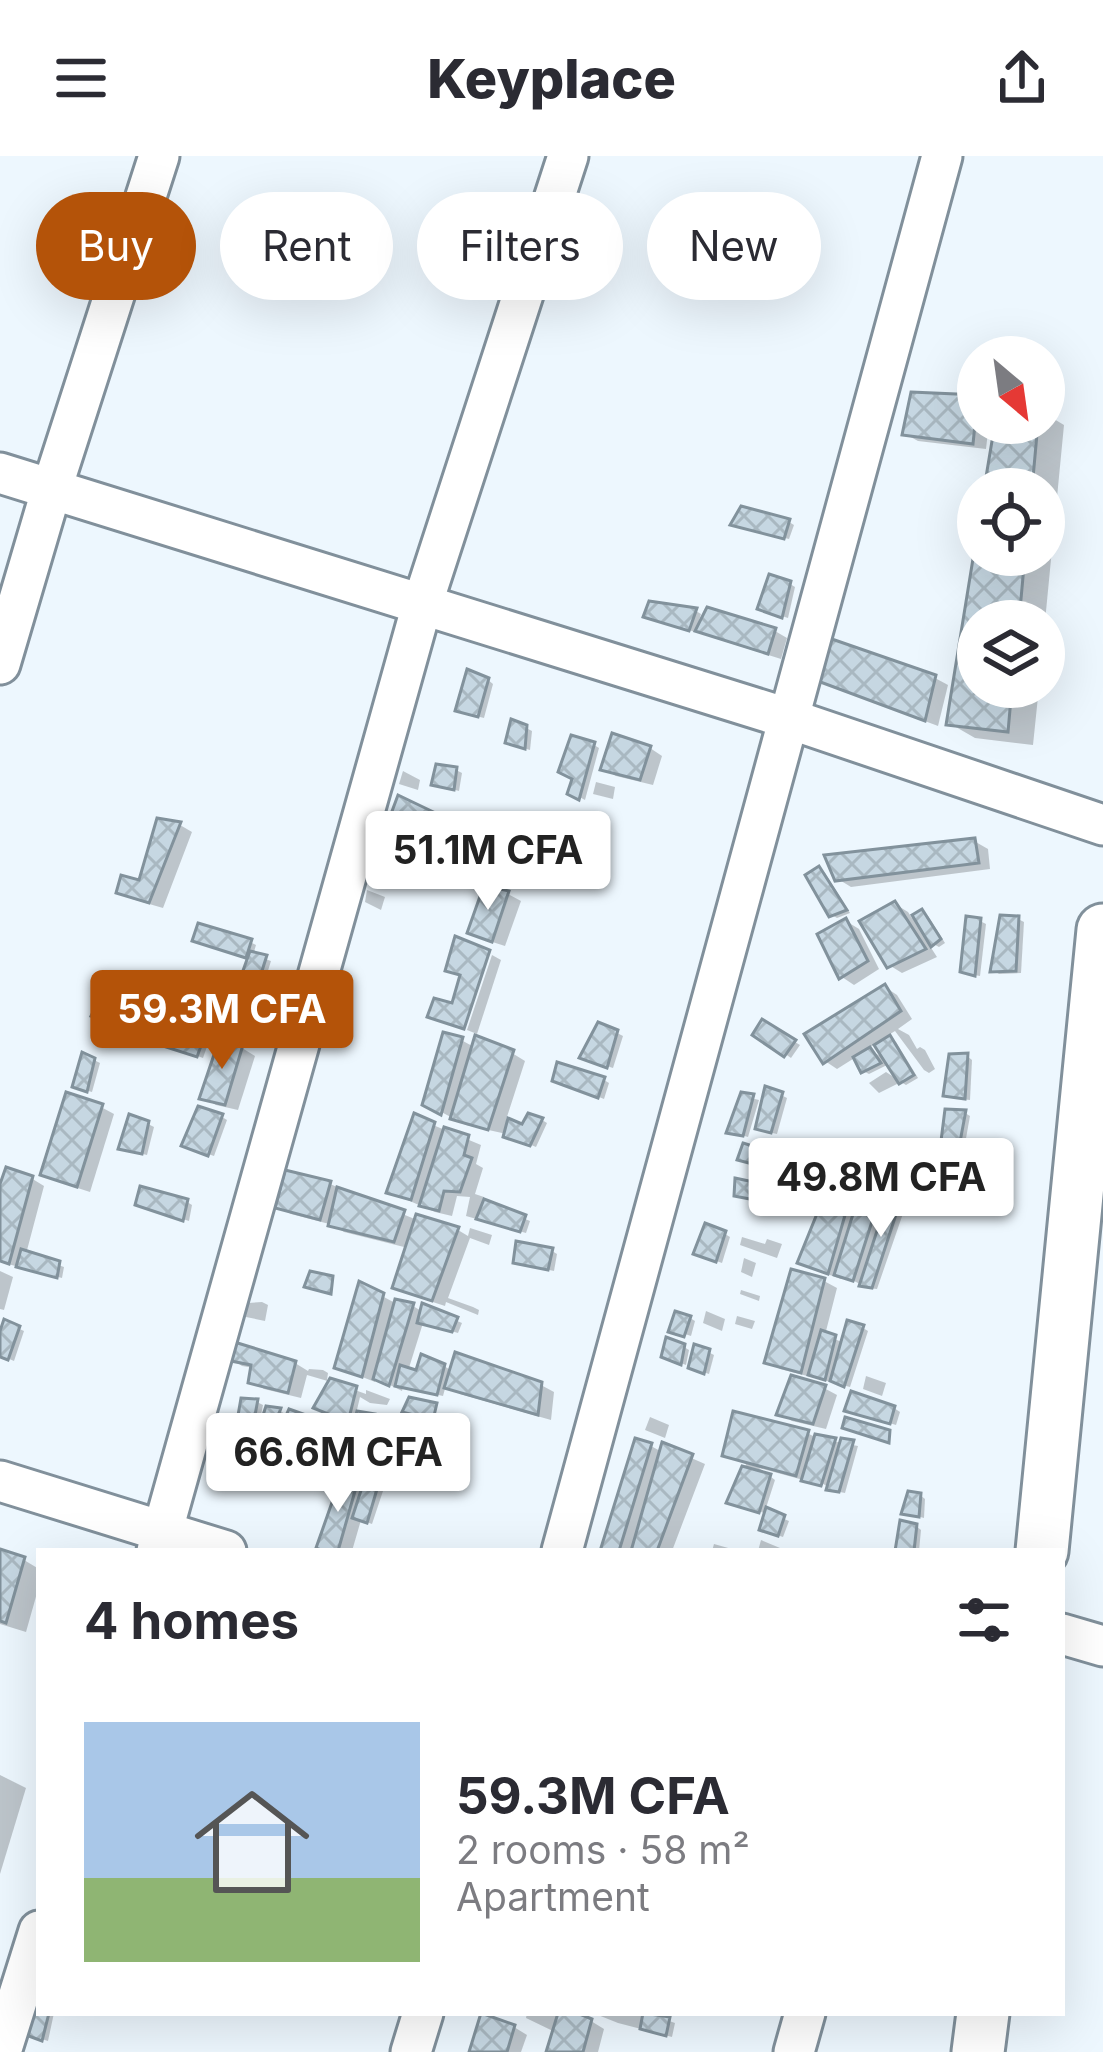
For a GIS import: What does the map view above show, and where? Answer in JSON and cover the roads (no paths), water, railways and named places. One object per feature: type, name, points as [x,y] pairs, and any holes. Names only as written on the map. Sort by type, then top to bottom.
[{"type":"street","points":[[0,664],[159,156]]},
{"type":"street","points":[[160,1542],[422,605],[568,156]]},
{"type":"street","points":[[563,1548],[942,156]]},
{"type":"street","points":[[0,473],[787,718],[1103,825]]},
{"type":"street","points":[[1042,1548],[1089,1225],[1103,930]]},
{"type":"street","points":[[0,1481],[160,1542],[204,1548]]},
{"type":"street","points":[[1065,1635],[1103,1646]]},
{"type":"street","points":[[2,2052],[36,1941]]},
{"type":"street","points":[[410,2052],[422,2016]]},
{"type":"street","points":[[794,2052],[804,2016]]},
{"type":"street","points":[[978,2052],[983,2016]]}]
